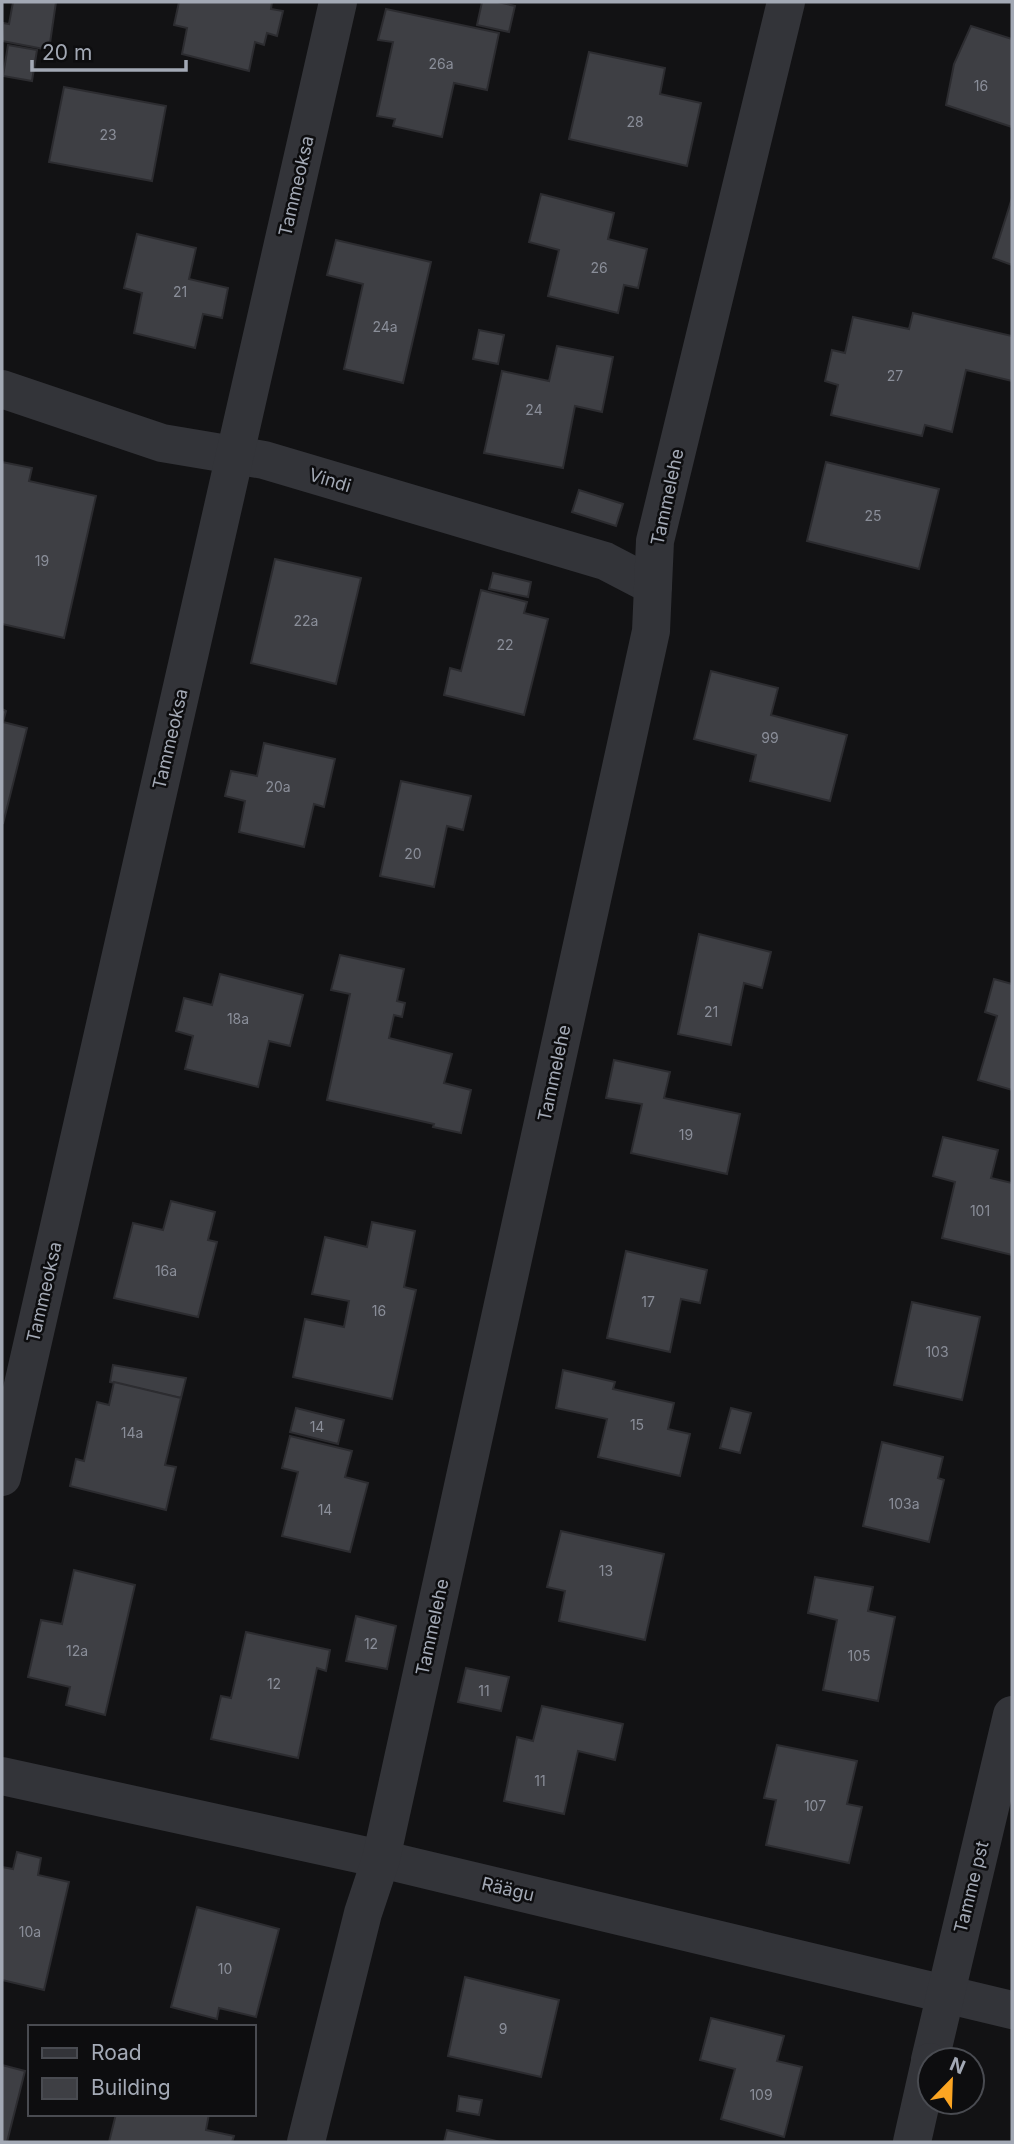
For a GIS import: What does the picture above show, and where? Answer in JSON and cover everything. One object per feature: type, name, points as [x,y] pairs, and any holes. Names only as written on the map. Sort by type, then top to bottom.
[{"type":"street","name":"Tammeoksa","points":[[2,1477],[338,2]]},
{"type":"street","name":"Tammelehe","points":[[306,2142],[363,1913],[381,1859],[651,631],[655,541],[786,2]]},
{"type":"street","name":"Vindi","points":[[2,389],[162,443],[264,460],[605,562],[653,586]]},
{"type":"street","name":"Tamme pst","points":[[933,2046],[1012,1715]]},
{"type":"street","name":"Räägu","points":[[2,1776],[381,1859],[1012,2010]]},
{"type":"street","name":"Tamme pst","points":[[912,2142],[918,2116]]},
{"type":"building","points":[[13,2],[56,2],[49,50],[2,41],[3,23],[9,24]]},
{"type":"building","points":[[179,2],[272,2],[271,9],[283,11],[277,36],[267,33],[264,45],[255,42],[249,71],[182,54],[187,28],[174,25]]},
{"type":"building","points":[[482,2],[515,6],[509,32],[477,25]]},
{"type":"building","points":[[386,9],[499,33],[487,90],[454,83],[442,137],[393,126],[395,119],[377,116],[393,42],[378,40]]},
{"type":"building","points":[[971,26],[1012,39],[1012,127],[946,105],[954,64]]},
{"type":"building","points":[[8,45],[37,50],[32,81],[3,76]]},
{"type":"building","points":[[589,52],[665,68],[660,94],[701,103],[687,166],[569,139]]},
{"type":"building","points":[[64,87],[166,106],[152,181],[49,162]]},
{"type":"building","points":[[541,194],[614,213],[608,239],[647,249],[638,288],[624,285],[618,313],[548,296],[559,250],[529,242]]},
{"type":"building","points":[[1012,198],[1012,265],[993,258]]},
{"type":"building","points":[[137,234],[196,248],[189,279],[228,288],[222,318],[203,314],[195,348],[134,333],[142,293],[124,288]]},
{"type":"building","points":[[336,240],[431,262],[403,383],[344,369],[363,284],[327,275]]},
{"type":"building","points":[[913,313],[1012,336],[1012,381],[966,370],[952,432],[925,425],[922,436],[831,415],[838,385],[825,381],[832,350],[845,353],[853,317],[909,329]]},
{"type":"building","points":[[479,330],[504,335],[498,364],[473,359]]},
{"type":"building","points":[[557,346],[613,357],[602,412],[575,406],[563,468],[484,453],[502,371],[549,381]]},
{"type":"building","points":[[2,462],[32,468],[29,481],[96,496],[64,638],[2,624]]},
{"type":"building","points":[[826,462],[939,489],[919,569],[807,541]]},
{"type":"building","points":[[579,490],[623,504],[616,526],[572,512]]},
{"type":"building","points":[[275,559],[361,578],[336,684],[251,663]]},
{"type":"building","points":[[493,573],[531,582],[528,597],[489,589]]},
{"type":"building","points":[[481,590],[527,602],[524,613],[548,619],[524,715],[444,695],[450,668],[461,671]]},
{"type":"building","points":[[711,671],[778,688],[771,715],[847,735],[830,801],[750,781],[756,755],[694,739]]},
{"type":"building","points":[[2,709],[6,711],[3,722],[27,728],[3,824]]},
{"type":"building","points":[[264,743],[335,759],[324,807],[314,804],[304,847],[239,832],[245,801],[225,796],[231,771],[257,776]]},
{"type":"building","points":[[401,781],[471,796],[463,830],[447,826],[434,887],[380,876]]},
{"type":"building","points":[[699,934],[771,952],[762,988],[744,983],[731,1045],[678,1034]]},
{"type":"building","points":[[340,955],[404,969],[397,1001],[405,1003],[402,1017],[394,1015],[389,1038],[452,1054],[444,1083],[471,1090],[461,1133],[433,1127],[434,1124],[327,1100],[350,994],[331,990]]},
{"type":"building","points":[[220,974],[303,995],[290,1046],[269,1041],[258,1087],[185,1069],[193,1036],[176,1031],[184,998],[212,1005]]},
{"type":"building","points":[[994,979],[1012,984],[1012,1090],[978,1080],[997,1016],[985,1012]]},
{"type":"building","points":[[614,1060],[670,1072],[664,1098],[740,1114],[727,1174],[631,1153],[642,1104],[606,1098]]},
{"type":"building","points":[[943,1137],[998,1150],[991,1178],[1012,1183],[1012,1255],[942,1238],[955,1182],[933,1176]]},
{"type":"building","points":[[171,1201],[215,1212],[208,1240],[217,1242],[198,1317],[114,1298],[133,1223],[163,1230]]},
{"type":"building","points":[[372,1222],[415,1231],[404,1287],[416,1290],[392,1399],[293,1377],[305,1319],[344,1327],[349,1301],[312,1294],[325,1237],[367,1247]]},
{"type":"building","points":[[626,1251],[707,1270],[700,1303],[681,1299],[670,1352],[607,1338]]},
{"type":"building","points":[[912,1302],[980,1317],[962,1400],[894,1385]]},
{"type":"building","points":[[113,1365],[186,1378],[181,1398],[110,1382]]},
{"type":"building","points":[[563,1370],[615,1382],[613,1389],[674,1403],[668,1429],[690,1434],[680,1476],[598,1457],[607,1419],[556,1408]]},
{"type":"building","points":[[114,1382],[181,1398],[165,1465],[176,1467],[166,1510],[70,1486],[76,1459],[84,1461],[97,1402],[109,1405]]},
{"type":"building","points":[[296,1408],[344,1420],[338,1444],[290,1432]]},
{"type":"building","points":[[731,1408],[751,1413],[740,1453],[720,1448]]},
{"type":"building","points":[[290,1436],[352,1451],[345,1477],[368,1483],[350,1552],[282,1536],[298,1472],[282,1468]]},
{"type":"building","points":[[882,1442],[943,1457],[938,1478],[944,1480],[929,1542],[863,1526]]},
{"type":"building","points":[[561,1531],[664,1554],[645,1640],[559,1621],[565,1591],[547,1587]]},
{"type":"building","points":[[74,1570],[135,1585],[105,1715],[66,1705],[70,1687],[28,1677],[41,1620],[62,1624]]},
{"type":"building","points":[[815,1577],[873,1587],[868,1611],[895,1617],[878,1701],[823,1690],[837,1620],[808,1613]]},
{"type":"building","points":[[356,1616],[396,1626],[387,1669],[346,1661]]},
{"type":"building","points":[[246,1632],[330,1650],[326,1671],[317,1668],[298,1758],[211,1739],[221,1696],[231,1698]]},
{"type":"building","points":[[466,1668],[509,1677],[501,1711],[458,1702]]},
{"type":"building","points":[[542,1706],[623,1724],[615,1760],[578,1751],[564,1814],[504,1801],[517,1737],[533,1741]]},
{"type":"building","points":[[777,1745],[857,1761],[847,1804],[862,1807],[849,1863],[766,1845],[776,1800],[764,1798]]},
{"type":"building","points":[[17,1852],[41,1858],[38,1875],[69,1882],[44,1990],[2,1980],[2,1867],[13,1869]]},
{"type":"building","points":[[197,1907],[279,1929],[256,2017],[219,2008],[217,2019],[171,2007]]},
{"type":"building","points":[[465,1977],[559,2000],[541,2077],[448,2056]]},
{"type":"building","points":[[711,2018],[784,2036],[777,2061],[802,2067],[784,2137],[721,2119],[735,2069],[700,2060]]},
{"type":"building","points":[[2,2065],[25,2071],[7,2142],[2,2142]]},
{"type":"building","points":[[459,2096],[482,2100],[479,2115],[457,2111]]},
{"type":"building","points":[[116,2116],[209,2116],[206,2130],[234,2136],[232,2142],[109,2142]]},
{"type":"building","points":[[447,2130],[501,2142],[444,2142]]}]
